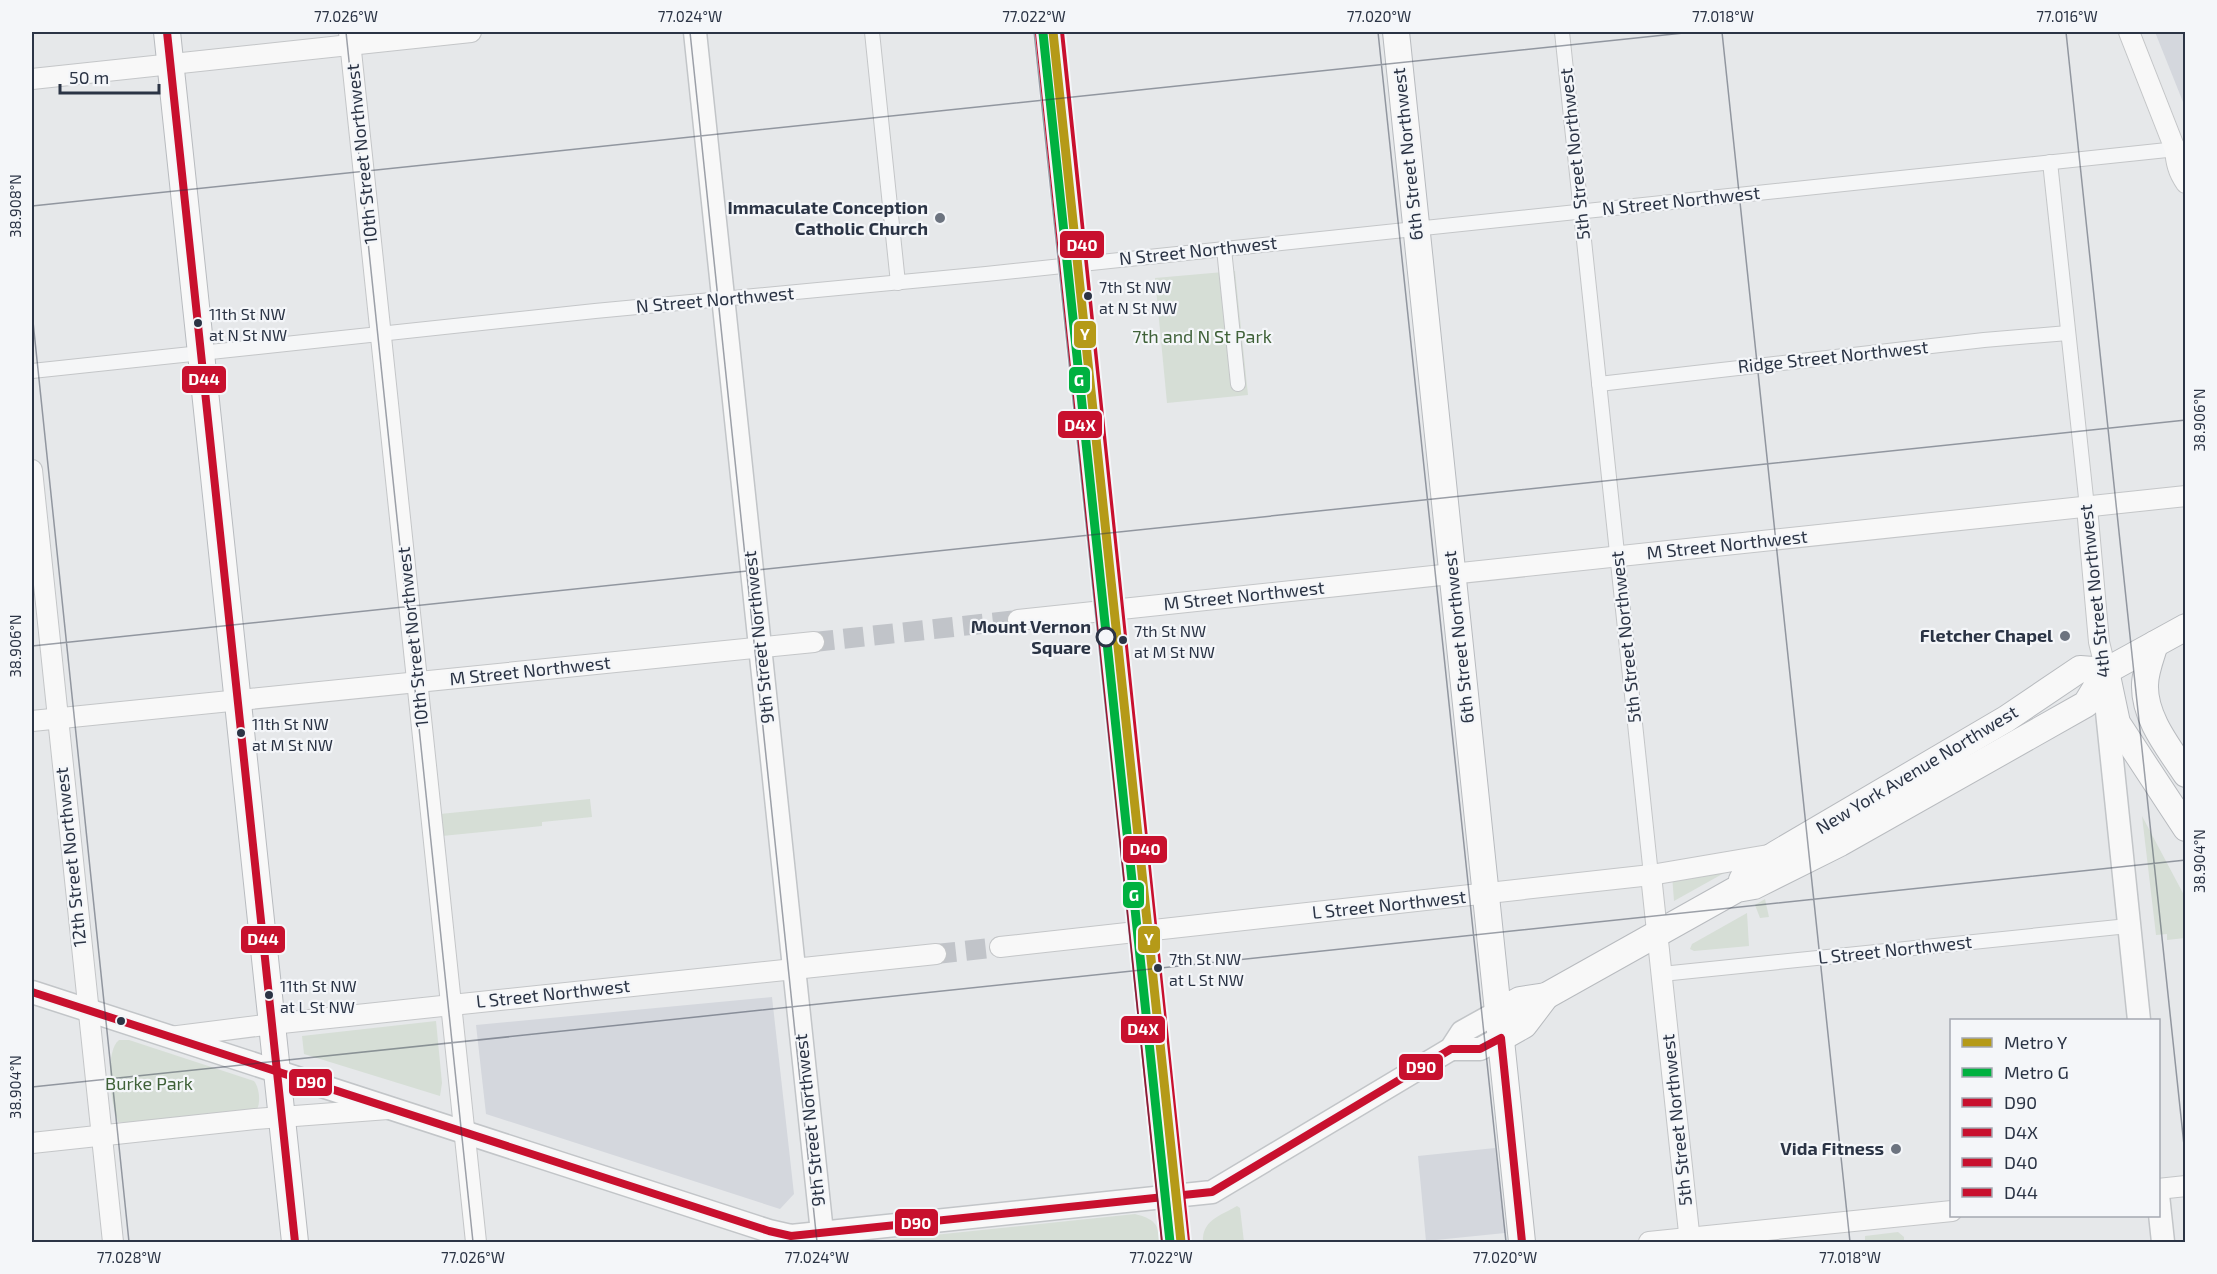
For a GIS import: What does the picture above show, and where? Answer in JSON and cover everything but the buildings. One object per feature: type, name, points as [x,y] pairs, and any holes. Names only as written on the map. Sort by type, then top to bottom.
[{"type":"highway","points":[[167,32],[295,1242]]},
{"type":"highway","name":"6th Street Northwest","points":[[1396,32],[1522,1242]]},
{"type":"highway","name":"New York Avenue Northwest","points":[[1498,1012],[1520,1000],[1546,996],[1737,889],[1754,886],[1840,843],[2086,704],[2106,671],[2186,627]]},
{"type":"highway","points":[[2155,644],[2146,676],[2147,704],[2162,736],[2186,774]]},
{"type":"highway","name":"New York Avenue Northwest","points":[[1737,889],[1746,873],[2006,719],[2080,669],[2106,671]]},
{"type":"highway","points":[[2106,671],[2117,723],[2186,828]]},
{"type":"highway","name":"New York Avenue Northwest","points":[[1501,1038],[1524,1025],[1546,996]]},
{"type":"main road","name":"9th Street Northwest","points":[[695,32],[823,1240]]},
{"type":"main road","name":"4th Street Northwest","points":[[2106,671],[2106,706],[2139,1019]]},
{"type":"main road","name":"New York Avenue Northwest","points":[[32,992],[778,1234],[823,1240],[1212,1192],[1451,1049],[1462,1032],[1498,1012]]},
{"type":"main road","name":"New York Avenue Northwest","points":[[1451,1049],[1480,1049],[1501,1038]]},
{"type":"main road","points":[[1171,1196],[1176,1242]]},
{"type":"main road","points":[[2160,1214],[2163,1242]]},
{"type":"street","points":[[32,79],[171,63],[349,38],[471,32]]},
{"type":"street","points":[[872,32],[898,283]]},
{"type":"street","points":[[1048,32],[1171,1196]]},
{"type":"street","name":"5th Street Northwest","points":[[1563,32],[1580,211],[1690,1240]]},
{"type":"street","points":[[2129,32],[2182,152],[2176,163],[2186,183]]},
{"type":"street","name":"10th Street Northwest","points":[[349,38],[476,1242]]},
{"type":"street","name":"N Street Northwest","points":[[32,371],[2050,162],[2182,152]]},
{"type":"street","name":"4th Street Northwest","points":[[2050,162],[2099,642],[2106,671]]},
{"type":"street","points":[[1224,249],[1238,384]]},
{"type":"street","name":"Ridge Street Northwest","points":[[1599,384],[1972,341],[2068,333]]},
{"type":"street","name":"12th Street Northwest","points":[[32,470],[56,718],[113,1242]]},
{"type":"street","name":"M Street Northwest","points":[[1018,620],[2186,496]]},
{"type":"street","name":"M Street Northwest","points":[[32,721],[814,642]]},
{"type":"street","name":"L Street Northwest","points":[[1000,947],[1651,875],[1717,865],[1746,857],[1776,854]]},
{"type":"street","name":"L Street Northwest","points":[[1662,974],[2128,926]]},
{"type":"street","name":"L Street Northwest","points":[[170,1037],[452,1004],[936,954]]},
{"type":"street","points":[[32,1143],[281,1116],[391,1109]]},
{"type":"street","points":[[2160,1189],[2186,1186]]},
{"type":"street","points":[[1649,1242],[1690,1240],[1950,1211]]},
{"type":"shaded area","points":[[2155,32],[2185,32],[2185,107]]},
{"type":"shaded area","points":[[772,997],[794,1194],[780,1209],[486,1114],[476,1025]]},
{"type":"shaded area","points":[[1495,1148],[1505,1233],[1426,1241],[1418,1156]]},
{"type":"green space","name":"7th and N St Park","points":[[1235,271],[1248,395],[1167,403],[1155,278]]},
{"type":"green space","points":[[590,799],[592,817],[542,822],[542,826],[442,836],[440,814]]},
{"type":"green space","points":[[2142,816],[2185,897],[2185,938],[2167,940],[2167,934],[2156,935]]},
{"type":"green space","points":[[1742,863],[1674,901],[1672,875]]},
{"type":"green space","points":[[1765,899],[1769,917],[1760,918],[1755,905]]},
{"type":"green space","points":[[1747,913],[1749,946],[1694,951],[1690,949],[1692,944]]},
{"type":"green space","points":[[436,1021],[442,1083],[440,1096],[304,1054],[302,1036]]},
{"type":"green space","name":"Burke Park","points":[[119,1040],[129,1040],[254,1081],[259,1095],[257,1109],[131,1123],[118,1122],[111,1092],[110,1067],[114,1046]]},
{"type":"green space","points":[[1237,1206],[1240,1208],[1244,1242],[1203,1242],[1203,1235],[1209,1224]]},
{"type":"green space","points":[[1135,1214],[1154,1223],[1160,1242],[867,1242]]},
{"type":"green space","points":[[1898,1232],[1904,1237],[1904,1242],[1865,1242],[1865,1236]]},
{"type":"tunnel","points":[[814,642],[1018,620]]},
{"type":"tunnel","points":[[936,954],[1000,947]]},
{"type":"metro line","name":"Y","points":[[1053,32],[1181,1242]]},
{"type":"metro line","name":"G","points":[[1043,33],[1170,1242]]},
{"type":"transit line","name":"D44","points":[[167,32],[295,1242]]},
{"type":"transit line","name":"D40","points":[[1060,32],[1186,1241]]},
{"type":"transit line","name":"D4X","points":[[1039,33],[1165,1242]]},
{"type":"transit line","name":"D90","points":[[32,992],[769,1231],[791,1236],[1212,1192],[1451,1049],[1480,1049],[1501,1038],[1522,1242]]},
{"type":"transit line","name":"D90","points":[[1171,1196],[1176,1242]]},
{"type":"place","name":"Immaculate Conception Catholic Church","points":[[940,218]]},
{"type":"place","name":"7th St NW at N St NW","points":[[1088,296]]},
{"type":"place","name":"11th St NW at N St NW","points":[[198,323]]},
{"type":"place","name":"Fletcher Chapel","points":[[2065,636]]},
{"type":"place","name":"Mount Vernon Square","points":[[1106,637]]},
{"type":"place","name":"7th St NW at M St NW","points":[[1123,640]]},
{"type":"place","name":"11th St NW at M St NW","points":[[241,733]]},
{"type":"place","name":"7th St NW at L St NW","points":[[1158,968]]},
{"type":"place","name":"11th St NW at L St NW","points":[[269,995]]},
{"type":"place","name":"Vida Fitness","points":[[1896,1149]]}]
